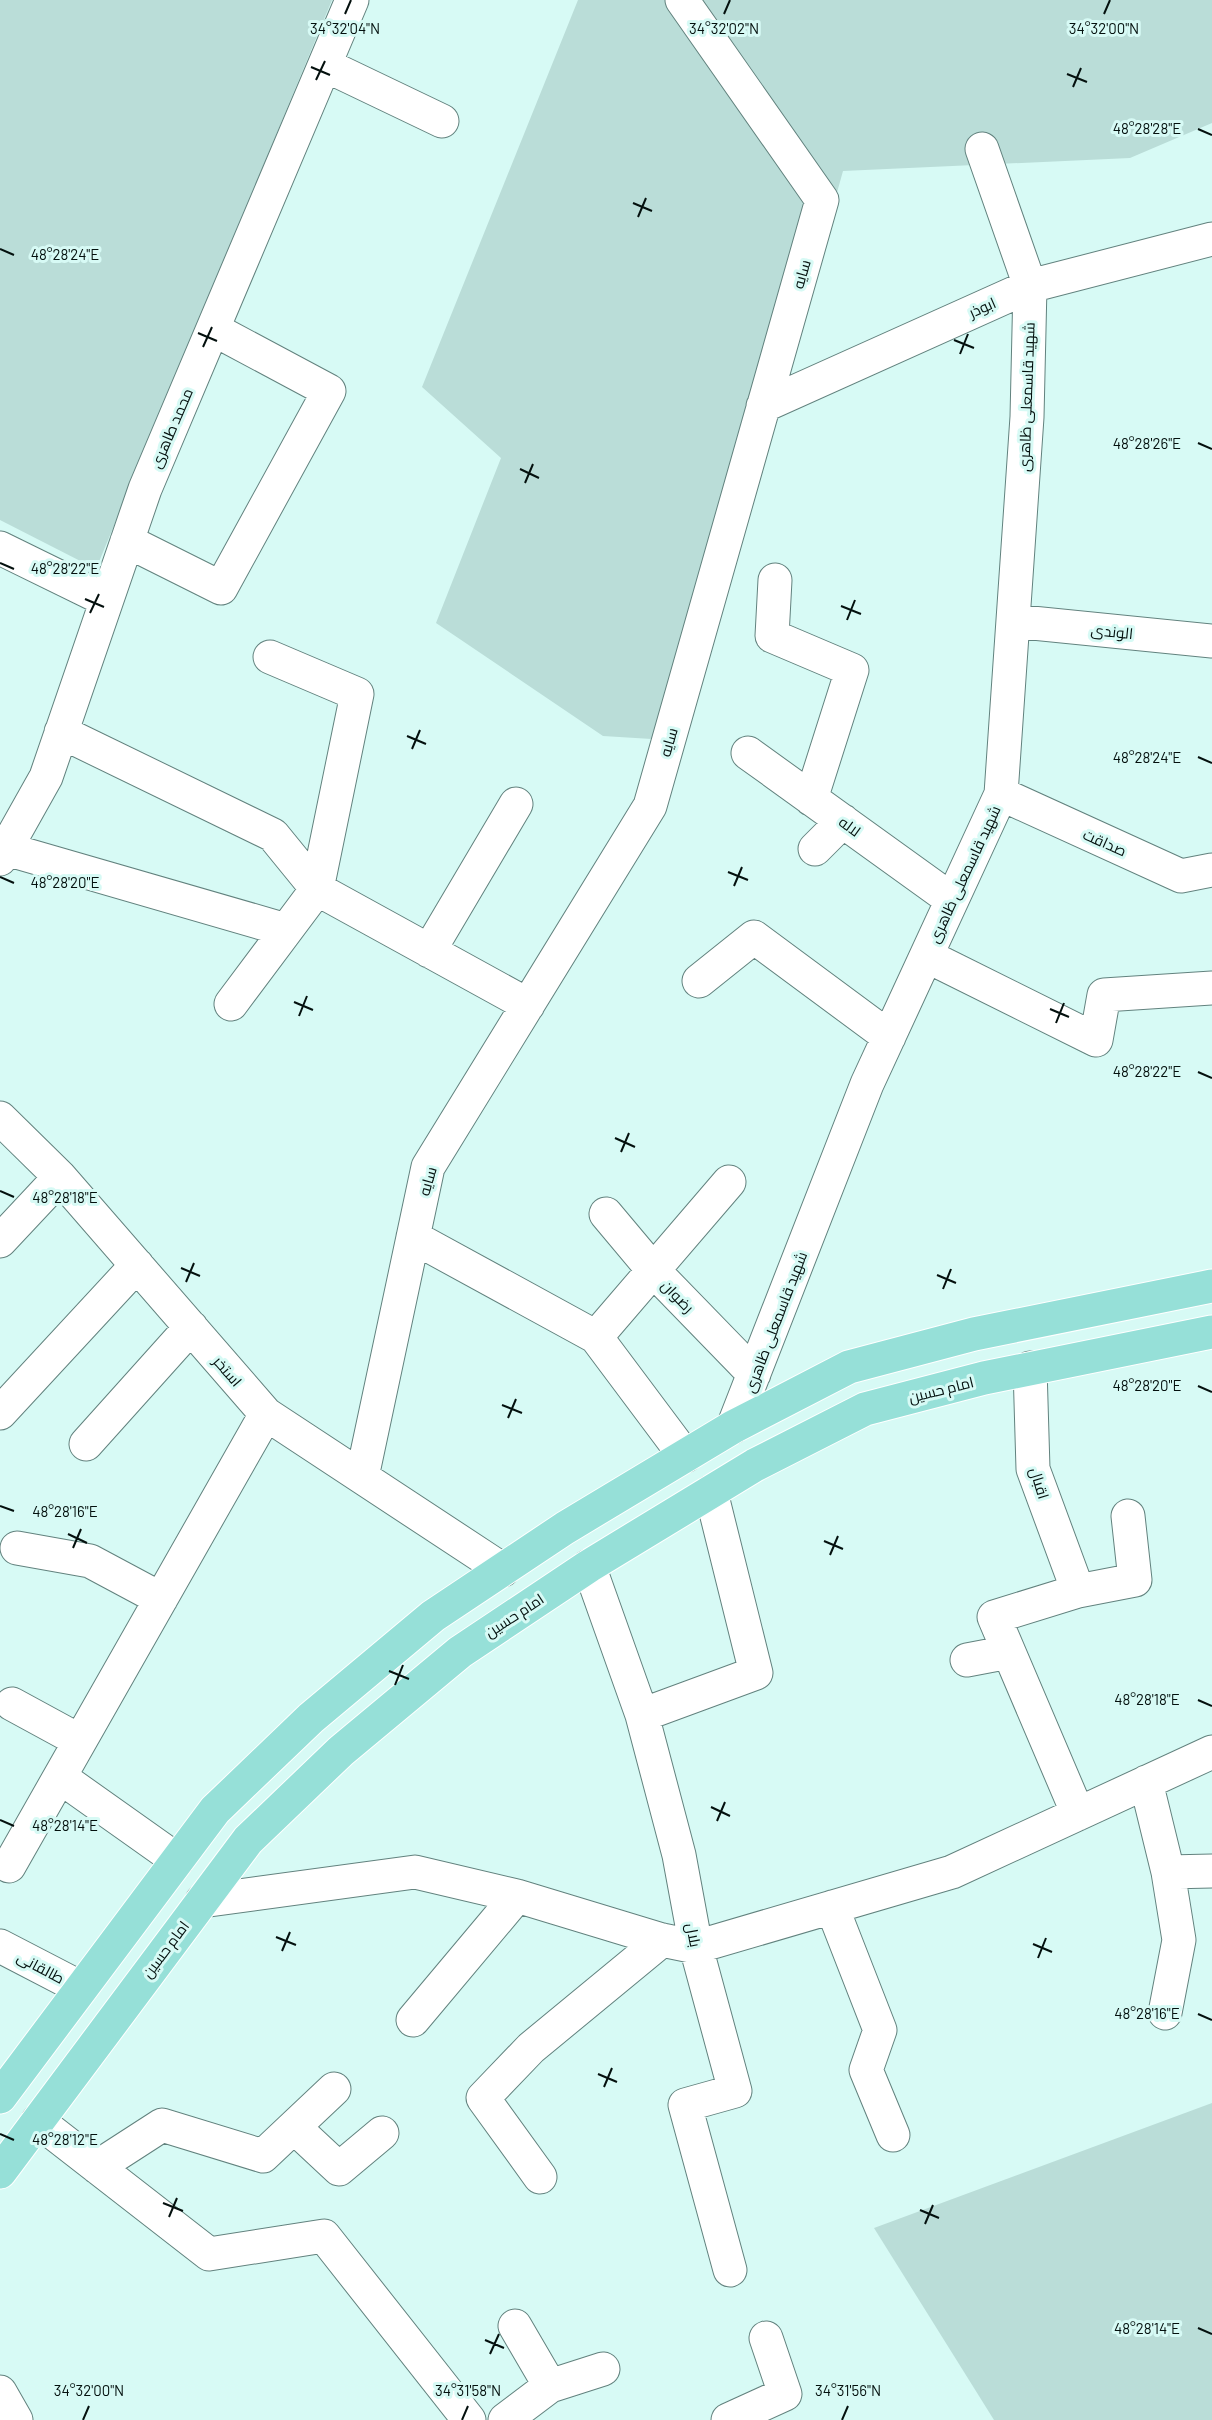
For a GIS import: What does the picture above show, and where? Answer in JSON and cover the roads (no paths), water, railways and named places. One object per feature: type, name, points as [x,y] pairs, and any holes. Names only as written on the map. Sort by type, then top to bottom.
[{"type":"main road","points":[[0,2097],[215,1810],[311,1718],[433,1616],[565,1528],[733,1427],[849,1367],[974,1334],[1212,1286]]},
{"type":"main road","name":"امام حسین","points":[[0,2172],[248,1840],[341,1750],[460,1652],[589,1566],[711,1492],[865,1408],[1030,1368],[1212,1332]]},
{"type":"main road","points":[[733,1427],[755,1466]]},
{"type":"street","name":"محمد طاهری","points":[[3,854],[45,777],[145,489],[352,0]]},
{"type":"street","name":"سایه","points":[[362,1477],[428,1167],[650,806],[822,200],[682,0]]},
{"type":"street","points":[[325,65],[442,120]]},
{"type":"street","name":"شهید قاسمعلی ظاهری","points":[[733,1427],[867,1084],[1000,794],[1027,417],[1030,286],[982,148]]},
{"type":"street","name":"ابوذر","points":[[763,406],[1030,286],[1212,239]]},
{"type":"street","points":[[127,542],[221,588],[329,391],[213,329]]},
{"type":"street","points":[[0,548],[106,600]]},
{"type":"street","points":[[775,580],[772,636],[852,670],[811,799]]},
{"type":"street","name":"الوندی","points":[[1012,621],[1212,641]]},
{"type":"street","points":[[231,1004],[317,889],[357,694],[270,657]]},
{"type":"street","points":[[61,732],[273,835],[317,889],[528,1005]]},
{"type":"street","name":"لاله","points":[[748,753],[952,900]]},
{"type":"street","name":"صداقت","points":[[1000,794],[1181,876],[1212,870]]},
{"type":"street","points":[[429,951],[516,804]]},
{"type":"street","points":[[815,849],[843,821]]},
{"type":"street","points":[[3,854],[286,930]]},
{"type":"street","points":[[699,981],[754,937],[889,1037]]},
{"type":"street","points":[[927,956],[1096,1040],[1104,995],[1212,988]]},
{"type":"street","name":"استخر","points":[[0,1118],[60,1177],[266,1414],[503,1570]]},
{"type":"street","points":[[0,1241],[60,1177]]},
{"type":"street","points":[[596,1337],[729,1182]]},
{"type":"street","name":"رضوان","points":[[606,1214],[653,1270],[754,1374]]},
{"type":"street","points":[[413,1237],[596,1337],[685,1456]]},
{"type":"street","points":[[0,1413],[137,1265]]},
{"type":"street","points":[[86,1444],[191,1327]]},
{"type":"street","name":"اقبال","points":[[1030,1368],[1033,1469],[1078,1591]]},
{"type":"street","points":[[9,1866],[266,1414]]},
{"type":"street","points":[[642,1715],[756,1673],[711,1492]]},
{"type":"street","points":[[1078,1814],[994,1617],[1078,1591],[1135,1580],[1128,1516]]},
{"type":"street","points":[[17,1548],[90,1561],[161,1599]]},
{"type":"street","name":"بلال","points":[[589,1566],[642,1715],[679,1855],[696,1947],[735,2091],[686,2105],[730,2270]]},
{"type":"street","points":[[967,1660],[1009,1652]]},
{"type":"street","points":[[12,1704],[80,1740]]},
{"type":"street","points":[[202,1901],[415,1872],[517,1896],[662,1940],[696,1947],[952,1872],[1212,1752]]},
{"type":"street","points":[[60,1777],[177,1860]]},
{"type":"street","points":[[1146,1782],[1168,1872],[1179,1940],[1165,2013]]},
{"type":"street","points":[[1168,1872],[1212,1871]]},
{"type":"street","points":[[413,2020],[517,1896]]},
{"type":"street","points":[[832,1907],[880,2030],[866,2070],[893,2135]]},
{"type":"street","points":[[540,2177],[483,2098],[531,2048],[662,1940]]},
{"type":"street","name":"طالقانی","points":[[0,1946],[81,1988]]},
{"type":"street","points":[[97,2167],[162,2125],[263,2156],[334,2089]]},
{"type":"street","points":[[38,2121],[209,2254],[324,2236],[469,2420]]},
{"type":"street","points":[[294,2127],[339,2169],[382,2133]]},
{"type":"street","points":[[515,2326],[550,2385]]},
{"type":"street","points":[[728,2420],[785,2394],[766,2338]]},
{"type":"street","points":[[505,2420],[550,2385],[603,2369]]},
{"type":"street","points":[[0,2392],[16,2420]]}]
